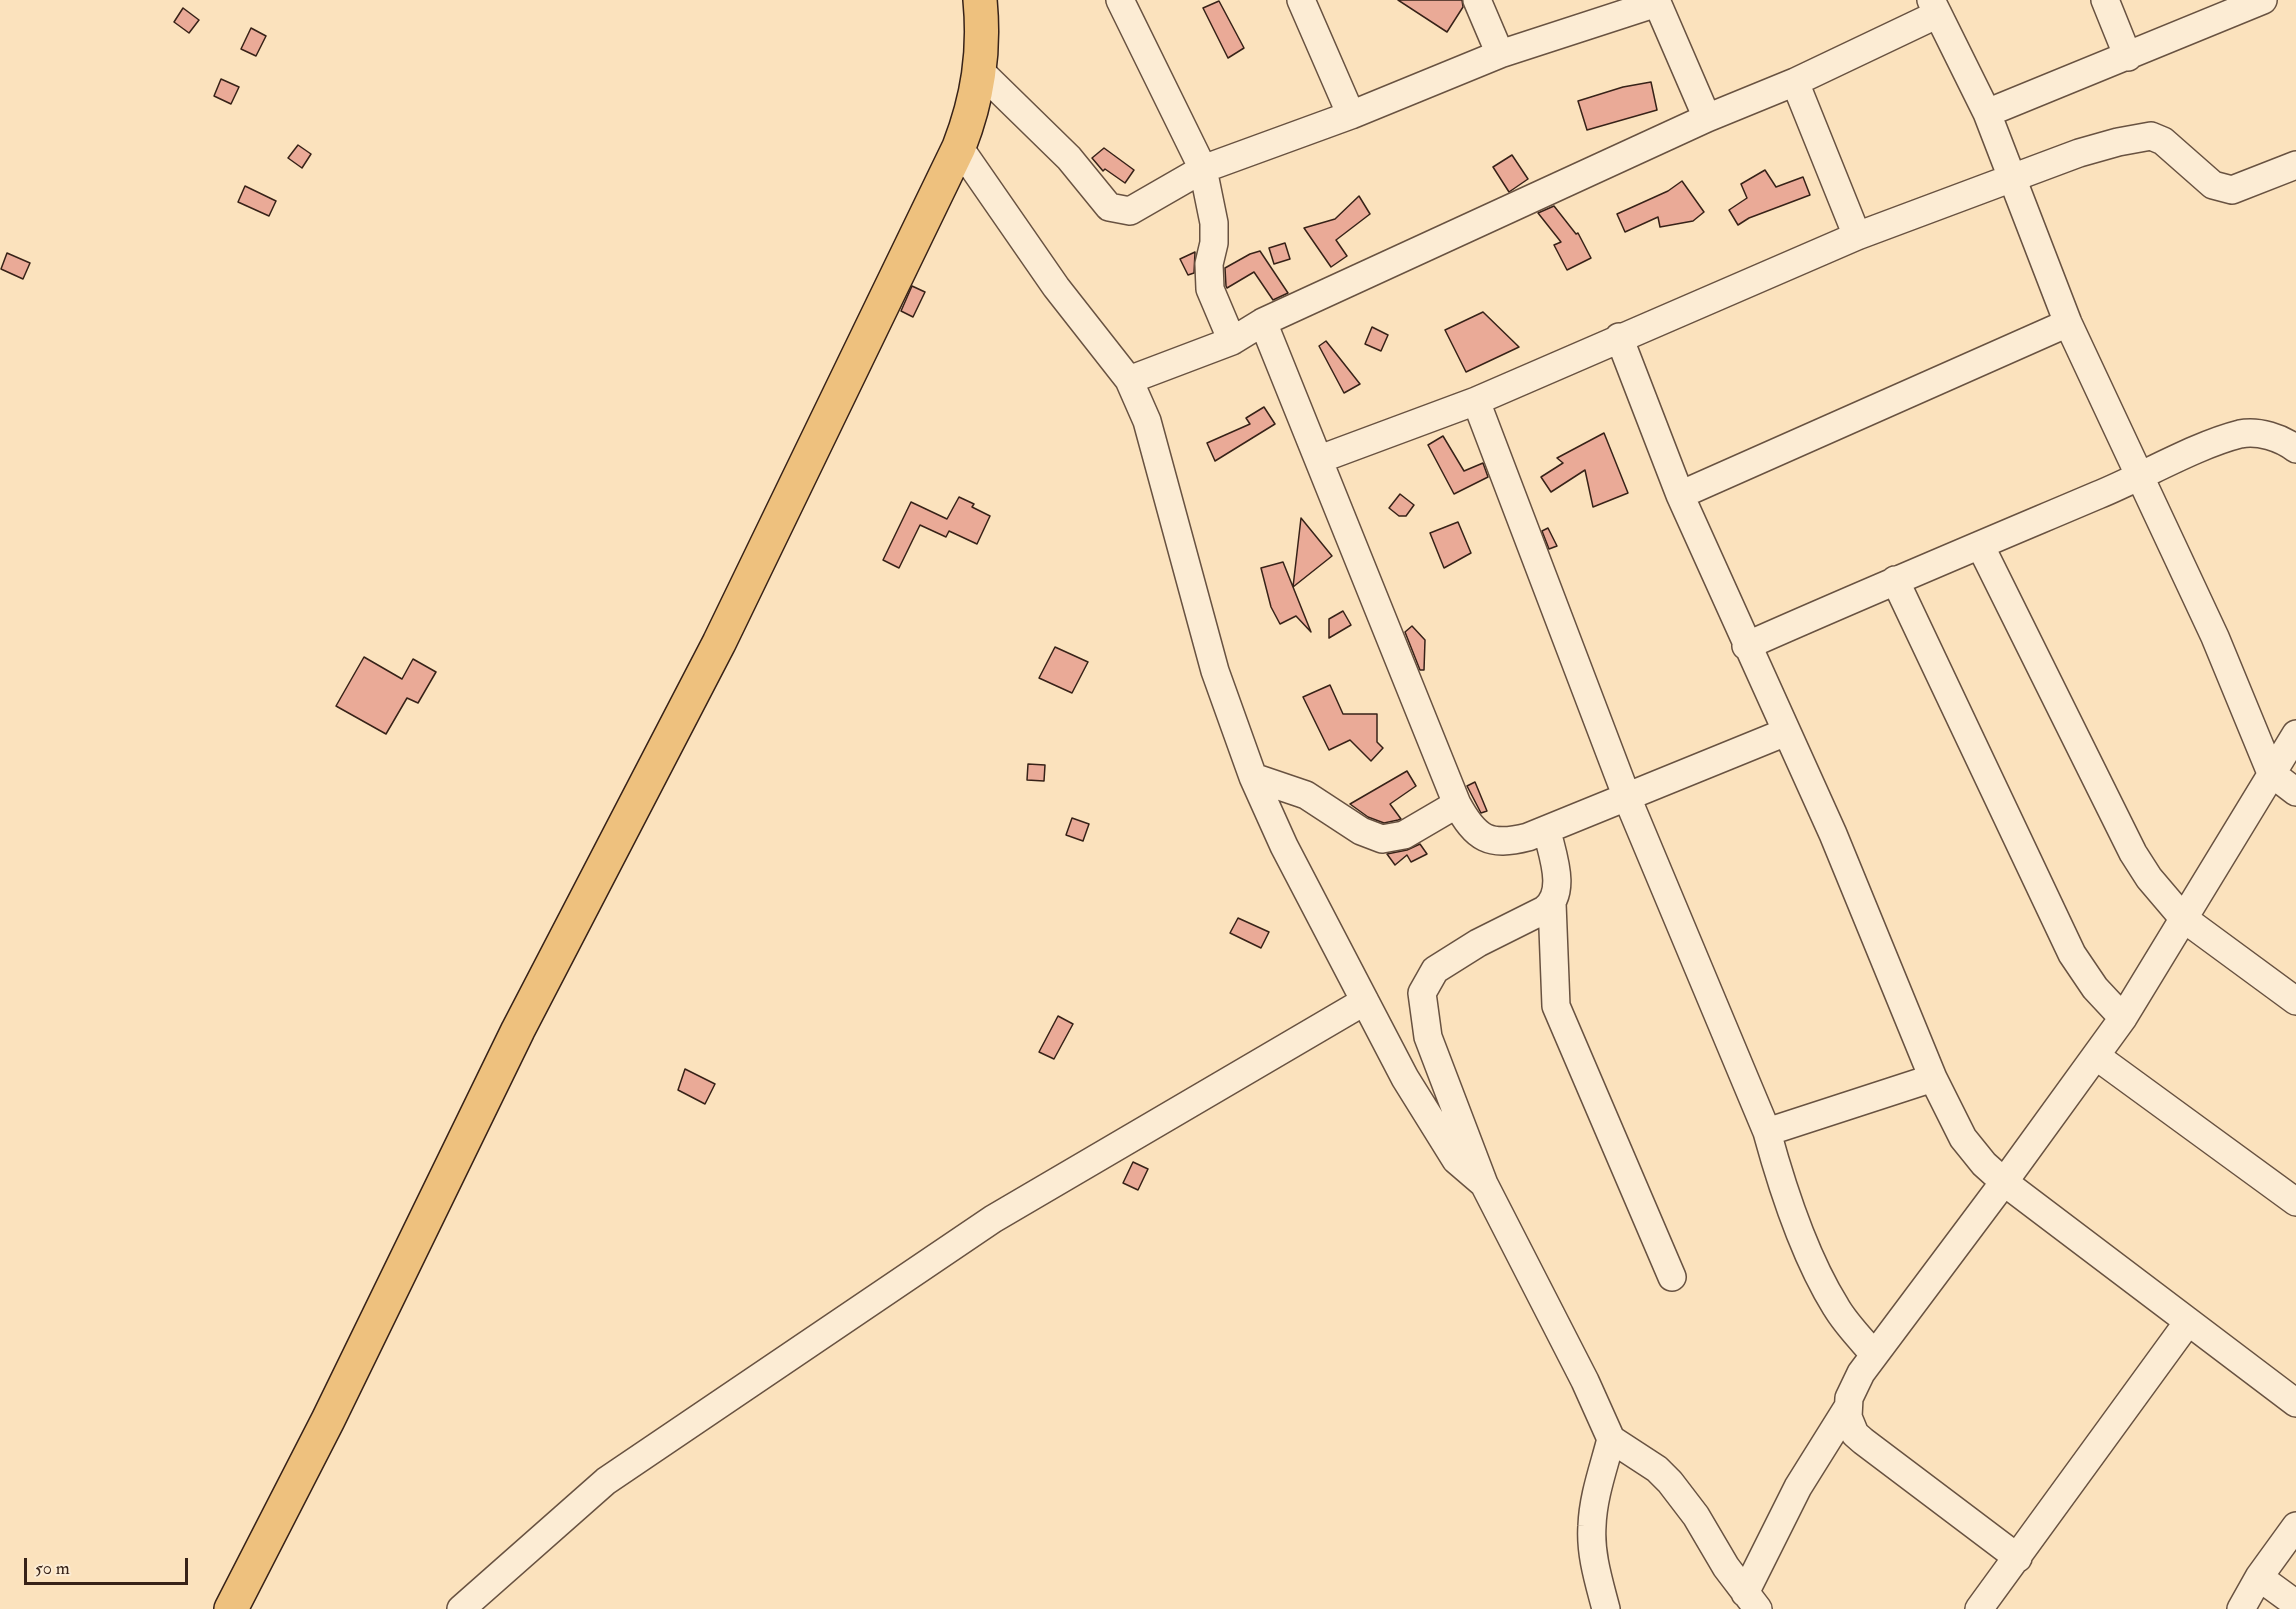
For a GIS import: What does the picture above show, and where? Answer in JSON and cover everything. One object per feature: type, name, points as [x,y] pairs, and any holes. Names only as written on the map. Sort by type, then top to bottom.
[{"type":"main road","points":[[231,1609],[328,1420],[518,1030],[719,643],[959,147],[973,110],[981,72],[983,45],[980,0]]},
{"type":"street","points":[[1120,0],[1203,169],[1214,223],[1214,243],[1209,264],[1210,290],[1232,341]]},
{"type":"street","points":[[1301,0],[1351,115]]},
{"type":"street","points":[[1477,0],[1500,54]]},
{"type":"street","points":[[2105,0],[2128,57]]},
{"type":"street","points":[[1987,113],[2263,0]]},
{"type":"street","points":[[981,72],[1069,158],[1109,207],[1130,211],[1203,169],[1351,115],[1500,54],[1657,1],[1707,118]]},
{"type":"street","points":[[1129,380],[1232,341],[1263,322],[1707,118],[1795,82],[1934,7],[1987,113],[2068,323],[2216,637],[2271,773],[2296,792]]},
{"type":"street","points":[[1795,82],[1857,236]]},
{"type":"street","points":[[1320,459],[1476,401],[1857,236],[2010,177],[2089,150],[2151,136],[2163,141],[2213,185],[2232,190],[2296,165]]},
{"type":"street","points":[[959,147],[1056,286],[1129,380],[1147,421],[1215,671],[1237,739],[1253,777],[1284,846],[1405,1078],[1456,1160],[1484,1184]]},
{"type":"street","points":[[1263,322],[1457,804],[1467,822],[1488,840],[1510,841],[1547,831],[1626,795],[1786,732]]},
{"type":"street","points":[[1680,495],[2068,323]]},
{"type":"street","points":[[1619,338],[1680,495],[1870,920],[1933,1078],[1963,1138],[1984,1164],[2004,1182],[2296,1403]]},
{"type":"street","points":[[1476,401],[1626,795],[1767,1132],[1782,1179],[1825,1289],[1849,1326],[1873,1353]]},
{"type":"street","points":[[1746,646],[1895,580],[2141,477],[2218,441],[2243,434],[2263,434],[2288,443],[2296,449]]},
{"type":"street","points":[[1980,545],[2133,853],[2149,878],[2182,918],[2296,1001]]},
{"type":"street","points":[[1895,580],[2072,954],[2095,988],[2123,1018]]},
{"type":"street","points":[[1751,1601],[1798,1487],[1848,1407],[1853,1389],[1873,1353],[2004,1182],[2123,1018],[2296,734]]},
{"type":"street","points":[[1253,777],[1306,795],[1368,834],[1382,839],[1404,835],[1457,804]]},
{"type":"street","points":[[1547,831],[1557,883],[1552,903],[1556,1006],[1672,1277]]},
{"type":"street","points":[[1552,903],[1544,910],[1444,962],[1430,976],[1422,993],[1428,1037],[1484,1184],[1585,1381],[1611,1439],[1657,1469],[1670,1482],[1751,1601]]},
{"type":"street","points":[[461,1609],[606,1481],[993,1219],[1365,1001]]},
{"type":"street","points":[[2096,1056],[2296,1202]]},
{"type":"street","points":[[1767,1132],[1933,1078]]},
{"type":"street","points":[[1979,1609],[2188,1322]]},
{"type":"street","points":[[1848,1407],[1850,1424],[1863,1442],[2018,1558]]},
{"type":"street","points":[[1606,1609],[1596,1575],[1592,1527],[1597,1491],[1611,1439]]},
{"type":"street","points":[[2241,1609],[2259,1577],[2296,1526]]},
{"type":"street","points":[[2259,1577],[2296,1604]]},
{"type":"building","points":[[1398,0],[1462,0],[1463,7],[1447,32]]},
{"type":"building","points":[[1219,1],[1244,48],[1228,58],[1203,8]]},
{"type":"building","points":[[183,8],[199,20],[189,33],[174,22]]},
{"type":"building","points":[[251,28],[266,36],[256,56],[241,49]]},
{"type":"building","points":[[221,79],[239,87],[231,104],[214,96]]},
{"type":"building","points":[[1651,82],[1657,110],[1587,130],[1578,101],[1623,87]]},
{"type":"building","points":[[298,145],[311,154],[302,168],[288,158]]},
{"type":"building","points":[[1104,148],[1134,170],[1125,183],[1105,169],[1103,171],[1092,158]]},
{"type":"building","points":[[1512,155],[1528,179],[1509,192],[1493,167]]},
{"type":"building","points":[[1765,170],[1776,187],[1803,177],[1810,195],[1749,218],[1738,225],[1729,210],[1747,198],[1741,184]]},
{"type":"building","points":[[1682,181],[1704,212],[1693,221],[1660,227],[1658,217],[1625,232],[1617,214],[1668,191]]},
{"type":"building","points":[[245,186],[276,201],[269,216],[238,202]]},
{"type":"building","points":[[1359,196],[1370,214],[1336,240],[1347,256],[1331,267],[1304,228],[1335,219]]},
{"type":"building","points":[[1554,206],[1576,234],[1578,233],[1591,258],[1567,270],[1554,245],[1561,242],[1538,213]]},
{"type":"building","points":[[1285,243],[1290,259],[1274,264],[1269,248]]},
{"type":"building","points":[[1260,251],[1288,293],[1273,300],[1254,272],[1227,288],[1226,286],[1225,268]]},
{"type":"building","points":[[1195,252],[1194,273],[1188,275],[1180,259]]},
{"type":"building","points":[[7,253],[30,263],[23,279],[1,269]]},
{"type":"building","points":[[912,286],[925,292],[913,317],[901,311]]},
{"type":"building","points":[[1483,312],[1519,347],[1466,372],[1445,330]]},
{"type":"building","points":[[1372,327],[1388,335],[1381,351],[1365,344]]},
{"type":"building","points":[[1326,341],[1360,384],[1344,393],[1319,346]]},
{"type":"building","points":[[1264,407],[1275,424],[1215,461],[1207,443],[1250,424],[1246,418]]},
{"type":"building","points":[[1604,433],[1628,493],[1593,507],[1585,470],[1551,492],[1541,477],[1563,463],[1557,458]]},
{"type":"building","points":[[1443,436],[1464,471],[1483,463],[1488,477],[1454,494],[1428,445]]},
{"type":"building","points":[[1400,494],[1414,505],[1406,516],[1399,516],[1389,508]]},
{"type":"building","points":[[959,497],[974,504],[972,507],[990,516],[977,544],[949,531],[946,537],[920,525],[899,568],[883,560],[911,502],[947,519]]},
{"type":"building","points":[[1301,518],[1332,556],[1293,587]]},
{"type":"building","points":[[1458,522],[1471,553],[1444,568],[1430,533]]},
{"type":"building","points":[[1548,528],[1557,546],[1549,549],[1542,531]]},
{"type":"building","points":[[1283,562],[1311,632],[1296,616],[1280,624],[1271,607],[1261,568]]},
{"type":"building","points":[[1343,611],[1351,625],[1329,638],[1329,619]]},
{"type":"building","points":[[1412,626],[1425,640],[1424,670],[1420,670],[1405,632]]},
{"type":"building","points":[[1055,647],[1088,662],[1072,693],[1039,678]]},
{"type":"building","points":[[364,657],[402,679],[413,659],[436,672],[418,703],[407,698],[386,734],[336,706]]},
{"type":"building","points":[[1330,685],[1343,714],[1377,714],[1377,742],[1383,748],[1371,761],[1350,740],[1329,750],[1303,697]]},
{"type":"building","points":[[1028,764],[1045,765],[1044,781],[1027,780]]},
{"type":"building","points":[[1407,771],[1416,786],[1390,804],[1401,819],[1384,823],[1368,817],[1350,804]]},
{"type":"building","points":[[1475,782],[1487,811],[1481,813],[1467,786]]},
{"type":"building","points":[[1072,818],[1089,824],[1083,841],[1066,835]]},
{"type":"building","points":[[1420,844],[1427,854],[1411,862],[1407,855],[1395,865],[1387,854],[1407,850]]},
{"type":"building","points":[[1238,918],[1269,932],[1261,948],[1230,933]]},
{"type":"building","points":[[1058,1016],[1073,1024],[1054,1059],[1039,1052]]},
{"type":"building","points":[[685,1069],[715,1084],[705,1104],[678,1090]]},
{"type":"building","points":[[1133,1162],[1148,1169],[1138,1190],[1123,1183]]}]
